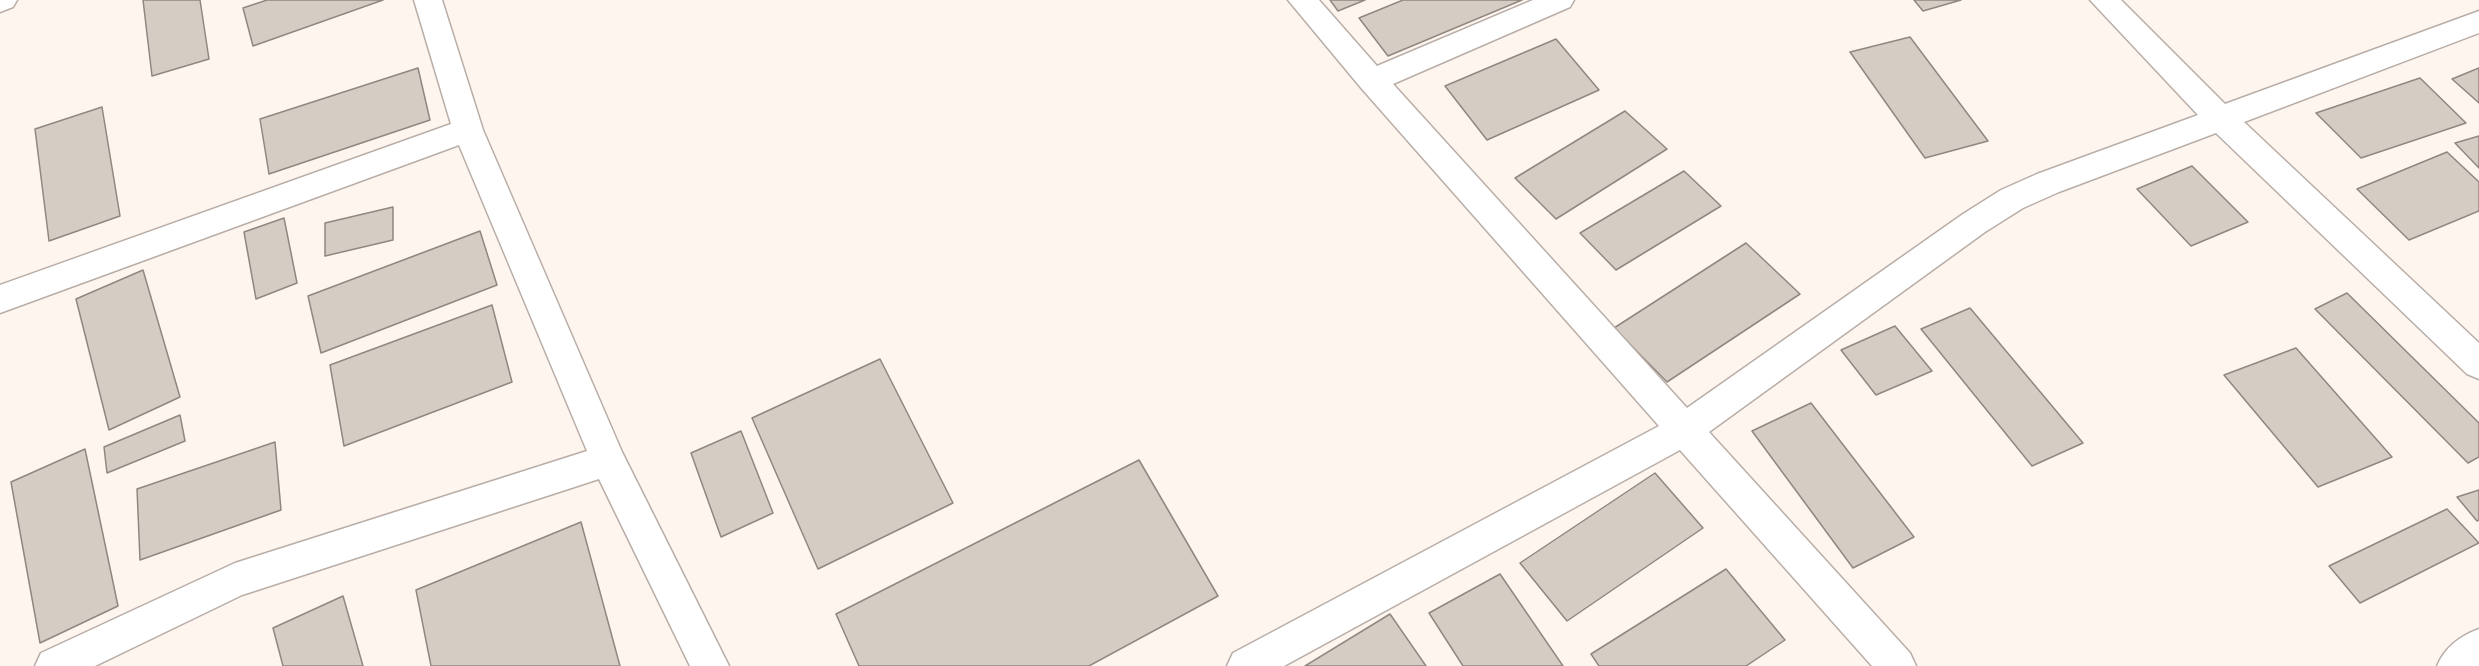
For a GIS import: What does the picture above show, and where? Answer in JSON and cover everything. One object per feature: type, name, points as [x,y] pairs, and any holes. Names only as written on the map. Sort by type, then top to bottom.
[{"type":"street","points":[[428,0],[468,130],[608,460],[710,666]]},
{"type":"street","points":[[1302,0],[1897,666]]},
{"type":"street","points":[[1372,81],[1560,0]]},
{"type":"street","points":[[2104,0],[2221,119],[2479,364]]},
{"type":"street","points":[[1246,666],[1684,430],[1974,223],[2012,199],[2048,183],[2479,22]]},
{"type":"street","points":[[0,299],[468,130]]},
{"type":"street","points":[[54,666],[235,580],[608,460]]},
{"type":"street","points":[[2456,666],[2479,647]]},
{"type":"building","points":[[143,0],[200,0],[209,59],[152,76]]},
{"type":"building","points":[[267,0],[383,0],[253,46],[243,8]]},
{"type":"building","points":[[1330,0],[1365,0],[1338,11]]},
{"type":"building","points":[[1403,0],[1522,0],[1388,56],[1359,18]]},
{"type":"building","points":[[1914,0],[1961,0],[1923,11]]},
{"type":"building","points":[[1910,37],[1988,141],[1925,158],[1850,52]]},
{"type":"building","points":[[1556,39],[1599,90],[1487,140],[1445,86]]},
{"type":"building","points":[[418,68],[430,120],[269,174],[260,119]]},
{"type":"building","points":[[2479,68],[2479,103],[2452,79]]},
{"type":"building","points":[[2420,78],[2466,123],[2361,158],[2316,113]]},
{"type":"building","points":[[102,107],[120,216],[49,241],[35,129]]},
{"type":"building","points":[[1625,111],[1667,149],[1556,219],[1515,178]]},
{"type":"building","points":[[2479,136],[2479,168],[2455,143]]},
{"type":"building","points":[[2447,152],[2479,182],[2479,211],[2409,240],[2357,189]]},
{"type":"building","points":[[2192,166],[2248,222],[2191,246],[2137,189]]},
{"type":"building","points":[[1684,171],[1721,206],[1616,270],[1580,233]]},
{"type":"building","points":[[393,207],[393,240],[325,256],[325,223]]},
{"type":"building","points":[[284,218],[297,283],[256,299],[244,232]]},
{"type":"building","points":[[480,231],[497,285],[321,353],[308,296]]},
{"type":"building","points":[[1746,243],[1800,294],[1667,382],[1614,328]]},
{"type":"building","points":[[143,270],[180,397],[109,430],[76,299]]},
{"type":"building","points":[[2347,293],[2479,423],[2479,457],[2468,463],[2315,309]]},
{"type":"building","points":[[492,305],[512,382],[344,446],[330,365]]},
{"type":"building","points":[[1970,308],[2083,443],[2032,466],[1921,329]]},
{"type":"building","points":[[1895,326],[1932,371],[1876,395],[1841,350]]},
{"type":"building","points":[[2296,348],[2392,457],[2318,487],[2224,375]]},
{"type":"building","points":[[880,359],[953,503],[818,569],[752,418]]},
{"type":"building","points":[[1811,403],[1914,537],[1853,568],[1752,431]]},
{"type":"building","points":[[180,415],[185,441],[107,473],[104,447]]},
{"type":"building","points":[[741,431],[773,513],[721,537],[691,453]]},
{"type":"building","points":[[275,442],[281,510],[140,560],[137,489]]},
{"type":"building","points":[[85,449],[118,606],[40,643],[11,482]]},
{"type":"building","points":[[1139,460],[1218,596],[1089,666],[859,666],[836,614]]},
{"type":"building","points":[[1655,473],[1703,528],[1567,621],[1520,563]]},
{"type":"building","points":[[2479,490],[2479,520],[2477,521],[2457,497]]},
{"type":"building","points":[[2447,509],[2479,543],[2360,603],[2329,566]]},
{"type":"building","points":[[581,522],[620,666],[431,666],[416,590]]},
{"type":"building","points":[[1726,569],[1785,640],[1746,666],[1599,666],[1591,654]]},
{"type":"building","points":[[1500,574],[1563,666],[1463,666],[1429,613]]},
{"type":"building","points":[[343,596],[363,666],[283,666],[273,628]]},
{"type":"building","points":[[1390,614],[1426,666],[1305,666]]}]
